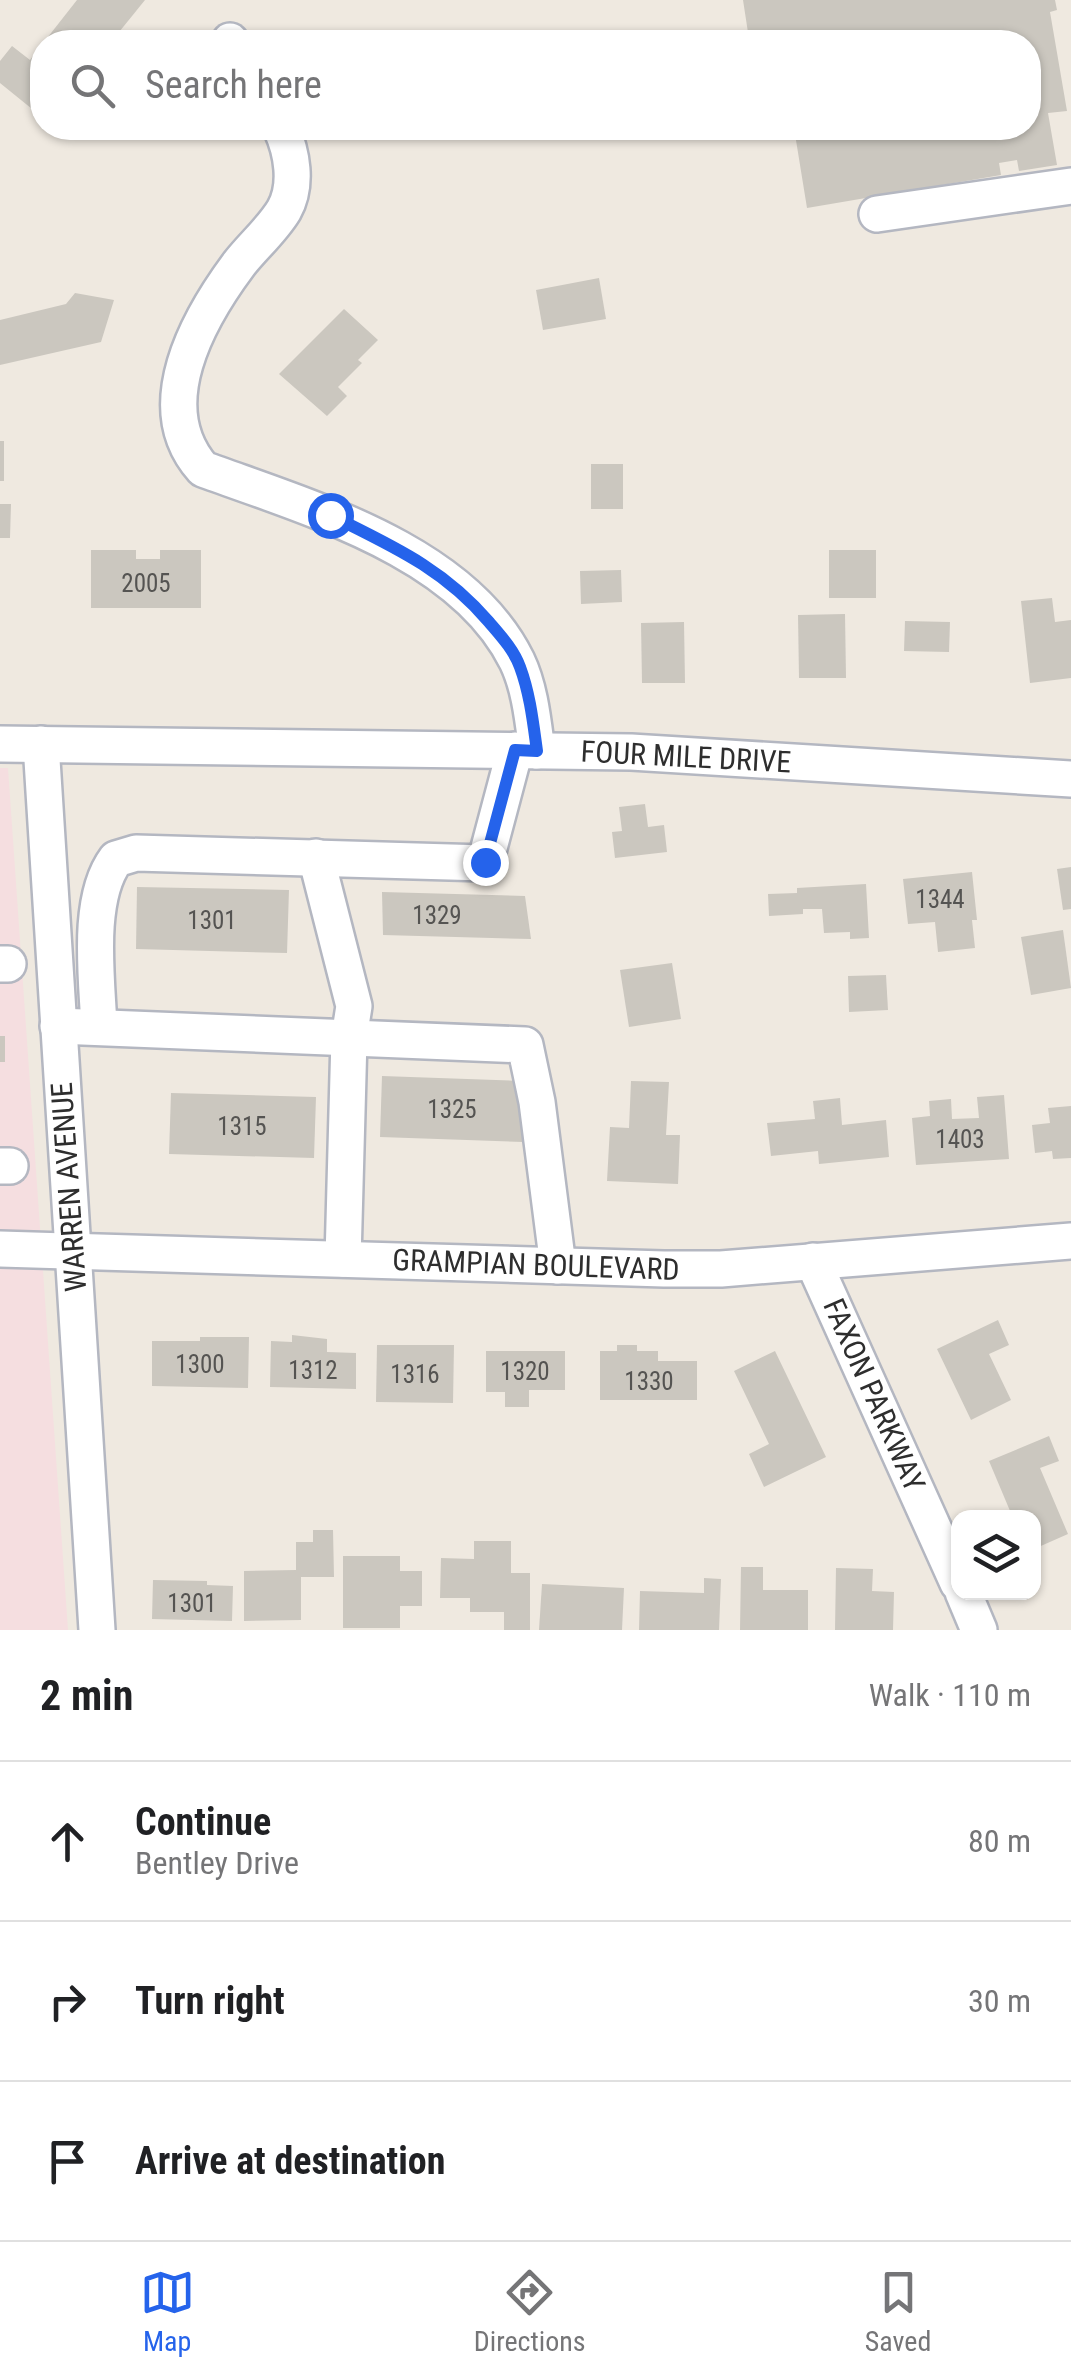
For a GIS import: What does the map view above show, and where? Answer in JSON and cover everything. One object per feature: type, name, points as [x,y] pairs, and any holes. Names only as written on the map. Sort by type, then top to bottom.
[{"type":"street","points":[[99,1027],[96,965],[100,888],[116,859],[136,853],[485,862],[526,751],[532,710],[519,664],[508,644],[470,599],[438,571],[378,538],[330,515],[203,468],[186,442],[178,409],[192,340],[238,265],[284,209],[292,186],[287,140]]},
{"type":"street","points":[[877,214],[1071,186]]},
{"type":"street","name":"FOUR MILE DRIVE","points":[[0,744],[631,752],[1071,779]]},
{"type":"street","name":"WARREN AVENUE","points":[[40,744],[98,1630]]},
{"type":"street","points":[[316,857],[354,1006],[349,1038],[342,1259]]},
{"type":"street","points":[[58,1026],[525,1046],[537,1102],[558,1266]]},
{"type":"street","name":"GRAMPIAN BOULEVARD","points":[[0,1249],[720,1268],[1071,1241]]},
{"type":"street","name":"FAXON PARKWAY","points":[[812,1261],[951,1568]]},
{"type":"street","points":[[966,1600],[979,1630]]},
{"type":"shaded area","points":[[0,768],[8,768],[68,1630],[0,1630]]},
{"type":"building","points":[[77,0],[145,0],[121,30],[53,30]]},
{"type":"building","points":[[743,0],[1055,0],[1057,10],[1050,12],[1067,111],[1048,113],[1057,165],[1019,171],[1017,160],[999,163],[1001,175],[807,208],[796,140],[1041,140],[1041,30],[748,30]]},
{"type":"building","points":[[12,46],[30,60],[30,107],[0,83],[0,61]]},
{"type":"building","points":[[599,278],[606,319],[543,330],[536,290]]},
{"type":"building","points":[[75,293],[114,300],[101,342],[0,365],[0,320],[66,304]]},
{"type":"building","points":[[344,309],[378,340],[338,387],[347,396],[327,416],[279,374]]},
{"type":"building","points":[[0,441],[4,441],[4,481],[0,481]]},
{"type":"building","points":[[591,464],[623,464],[623,509],[591,509]]},
{"type":"building","points":[[0,504],[11,504],[10,538],[0,538]]},
{"type":"building","points":[[91,550],[136,550],[136,559],[160,559],[160,550],[201,550],[201,608],[91,608]]},
{"type":"building","points":[[829,550],[876,550],[876,598],[829,598]]},
{"type":"building","points":[[621,570],[622,602],[581,604],[580,571]]},
{"type":"building","points":[[1052,598],[1055,622],[1071,620],[1071,678],[1030,683],[1021,601]]},
{"type":"building","points":[[845,614],[846,678],[799,678],[798,615]]},
{"type":"building","points":[[905,621],[950,622],[949,652],[904,651]]},
{"type":"building","points":[[684,622],[685,683],[642,683],[641,623]]},
{"type":"building","points":[[645,804],[648,827],[664,825],[667,852],[615,858],[612,832],[622,831],[619,807]]},
{"type":"building","points":[[1071,867],[1071,909],[1063,910],[1057,869]]},
{"type":"building","points":[[972,872],[977,920],[972,920],[975,948],[938,952],[935,922],[908,924],[903,879]]},
{"type":"building","points":[[866,884],[869,938],[850,939],[850,932],[824,933],[822,909],[769,916],[768,894],[797,893],[797,888]]},
{"type":"building","points":[[137,887],[289,890],[287,953],[136,949]]},
{"type":"building","points":[[382,892],[525,896],[531,939],[383,935]]},
{"type":"building","points":[[1063,930],[1071,988],[1031,995],[1021,937]]},
{"type":"building","points":[[672,963],[681,1019],[629,1027],[620,970]]},
{"type":"building","points":[[886,975],[888,1010],[849,1012],[848,976]]},
{"type":"building","points":[[0,1036],[5,1036],[5,1062],[0,1062]]},
{"type":"building","points":[[382,1076],[525,1081],[523,1142],[380,1137]]},
{"type":"building","points":[[631,1081],[669,1082],[666,1135],[680,1135],[678,1184],[607,1181],[610,1127],[629,1128]]},
{"type":"building","points":[[171,1093],[316,1097],[314,1158],[169,1154]]},
{"type":"building","points":[[1004,1095],[1009,1159],[916,1165],[912,1118],[930,1116],[929,1101],[951,1099],[952,1119],[979,1118],[977,1097]]},
{"type":"building","points":[[840,1098],[842,1125],[886,1120],[889,1157],[819,1164],[818,1151],[771,1156],[767,1123],[815,1119],[813,1101]]},
{"type":"building","points":[[1071,1106],[1071,1158],[1053,1159],[1052,1151],[1035,1153],[1032,1125],[1050,1123],[1048,1108]]},
{"type":"building","points":[[998,1320],[1009,1345],[989,1354],[1011,1400],[971,1420],[937,1349]]},
{"type":"building","points":[[292,1335],[327,1339],[327,1352],[356,1353],[356,1389],[270,1387],[271,1341],[292,1342]]},
{"type":"building","points":[[200,1337],[249,1337],[248,1388],[152,1386],[152,1341],[200,1341]]},
{"type":"building","points":[[377,1345],[454,1345],[453,1403],[376,1402]]},
{"type":"building","points":[[617,1345],[637,1345],[637,1351],[658,1351],[658,1361],[697,1361],[697,1400],[600,1400],[600,1351],[617,1351]]},
{"type":"building","points":[[486,1351],[565,1351],[565,1390],[529,1390],[529,1407],[505,1407],[505,1392],[486,1392]]},
{"type":"building","points":[[775,1351],[826,1457],[764,1487],[749,1454],[769,1444],[734,1371]]},
{"type":"building","points":[[1049,1436],[1059,1461],[1040,1468],[1068,1534],[1041,1546],[1041,1510],[1010,1510],[989,1461]]},
{"type":"building","points":[[313,1530],[333,1530],[334,1577],[301,1577],[301,1620],[244,1621],[244,1571],[296,1570],[296,1542],[313,1542]]},
{"type":"building","points":[[474,1541],[511,1541],[511,1573],[530,1573],[530,1630],[504,1630],[504,1612],[470,1612],[470,1598],[440,1598],[441,1558],[474,1559]]},
{"type":"building","points":[[343,1556],[400,1556],[400,1571],[422,1571],[422,1606],[400,1606],[400,1628],[343,1628]]},
{"type":"building","points":[[741,1567],[763,1567],[763,1590],[808,1590],[808,1630],[740,1630]]},
{"type":"building","points":[[836,1568],[873,1569],[872,1591],[894,1592],[893,1630],[835,1630]]},
{"type":"building","points":[[704,1578],[721,1579],[719,1630],[639,1630],[640,1591],[704,1593]]},
{"type":"building","points":[[153,1580],[207,1581],[207,1585],[233,1586],[232,1621],[152,1619]]},
{"type":"building","points":[[542,1584],[624,1588],[622,1630],[539,1630]]},
{"type":"route","points":[[330,515],[438,571],[470,599],[508,644],[519,664],[532,710],[537,751],[515,750],[485,862]]}]
